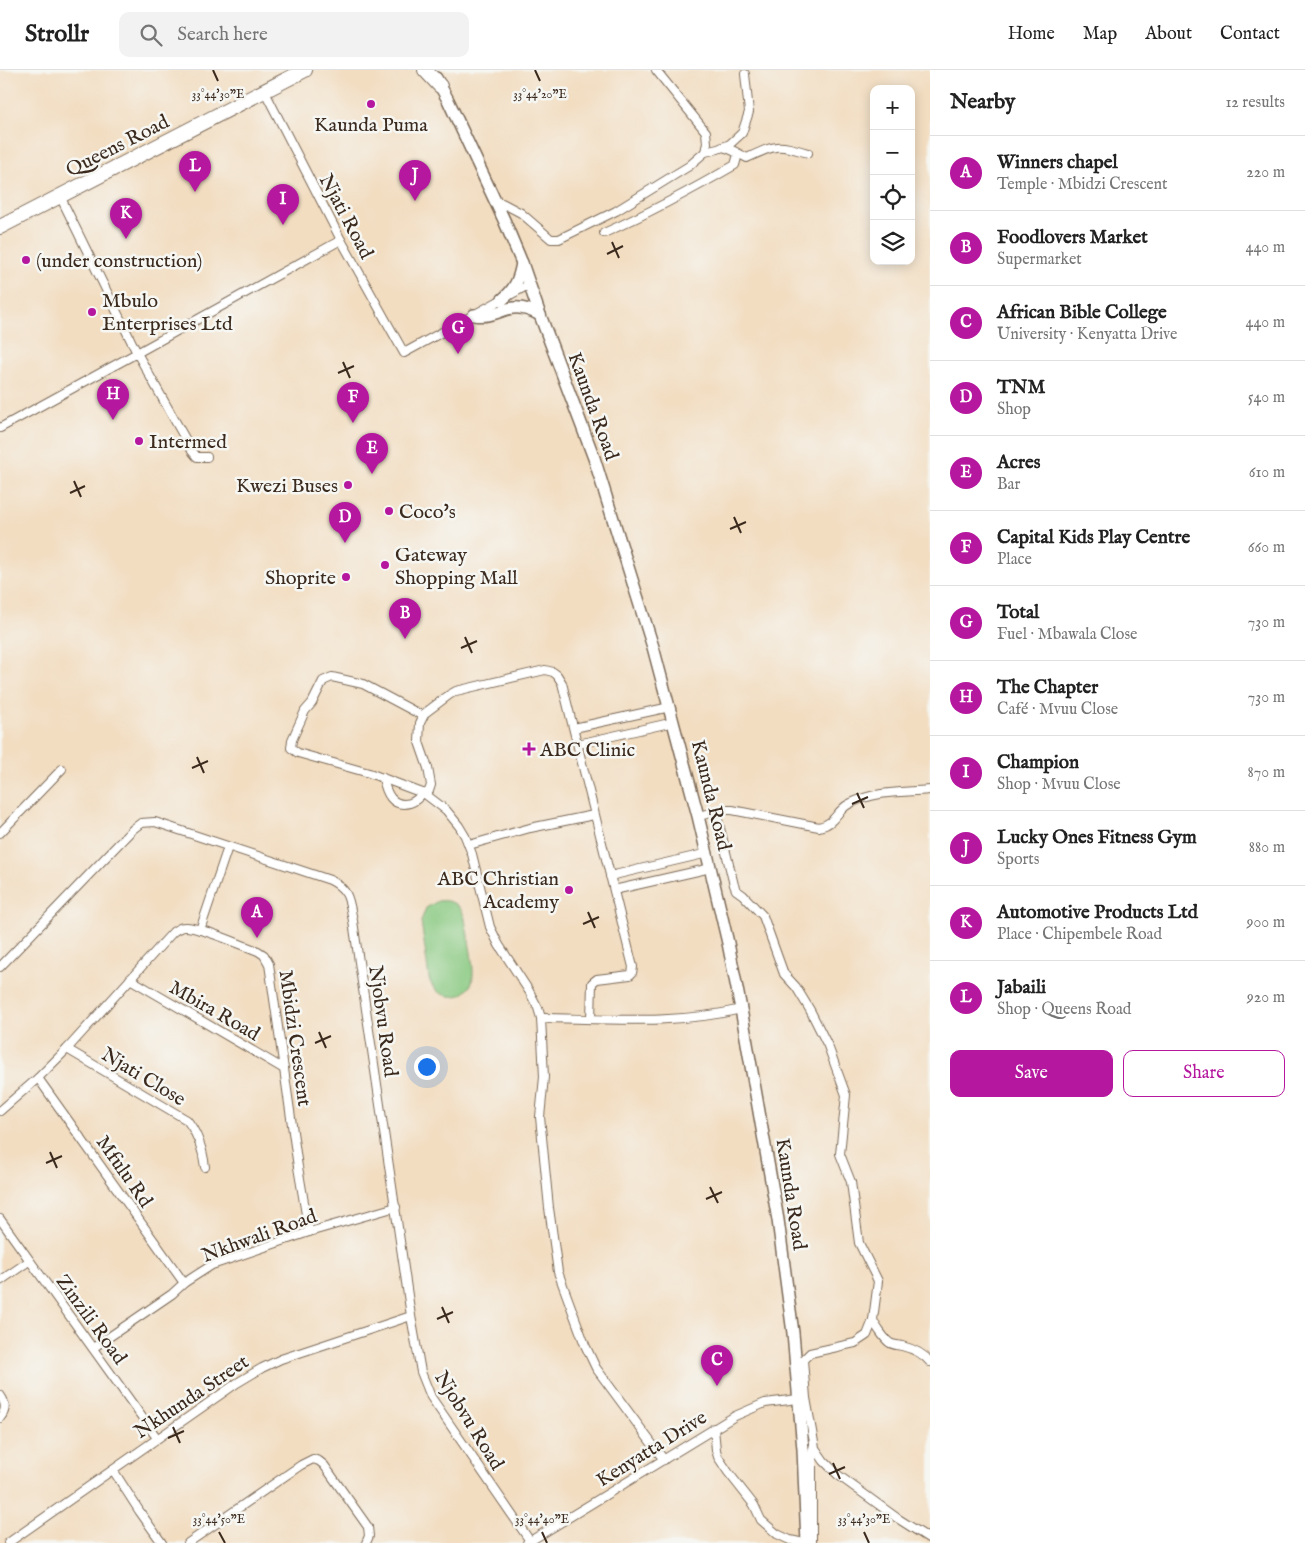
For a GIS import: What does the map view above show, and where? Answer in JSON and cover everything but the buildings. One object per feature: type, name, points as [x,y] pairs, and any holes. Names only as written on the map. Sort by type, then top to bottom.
[{"type":"highway","name":"Queens Road","points":[[0,227],[305,70]]},
{"type":"highway","points":[[426,70],[442,83]]},
{"type":"main road","name":"Kaunda Road","points":[[431,70],[442,83]]},
{"type":"main road","name":"Kaunda Road","points":[[438,70],[442,83],[522,263],[597,466],[670,707],[708,853],[741,1009],[778,1220],[792,1324],[802,1449],[805,1543]]},
{"type":"main road","points":[[502,300],[511,292],[517,282],[522,263]]},
{"type":"main road","points":[[474,315],[483,316],[514,307],[530,310],[540,315]]},
{"type":"street","points":[[656,70],[706,132],[707,143],[705,152]]},
{"type":"street","points":[[496,204],[502,203],[521,213],[551,239],[559,240],[616,211],[689,166],[705,152],[730,144],[742,133],[749,112],[745,74]]},
{"type":"street","name":"Njati Road","points":[[265,92],[341,240],[404,353],[474,315]]},
{"type":"street","points":[[604,233],[688,193],[770,147],[783,146],[808,154]]},
{"type":"street","points":[[723,147],[748,158]]},
{"type":"street","points":[[735,165],[738,154]]},
{"type":"street","points":[[60,196],[137,354],[192,451],[197,457],[207,457]]},
{"type":"street","points":[[0,428],[341,240]]},
{"type":"street","points":[[474,315],[530,284]]},
{"type":"street","points":[[383,778],[389,797],[397,803],[413,802],[423,793],[429,791],[431,786],[428,768],[419,742],[420,723],[422,716],[449,695],[549,670],[557,675],[562,683],[574,728],[633,970],[632,973],[626,976],[597,979],[592,983],[591,1019]]},
{"type":"street","points":[[422,716],[363,684],[332,677],[325,679],[320,684],[312,703],[305,711],[292,740],[291,748],[298,753],[383,778],[423,793],[438,803],[453,818],[469,845],[490,927],[502,951],[538,1008],[544,1077],[540,1117],[549,1208],[558,1272],[585,1345],[596,1368],[664,1460]]},
{"type":"street","points":[[574,728],[670,707]]},
{"type":"street","points":[[578,744],[674,722]]},
{"type":"street","points":[[0,833],[62,769]]},
{"type":"street","points":[[698,816],[732,810],[818,827],[830,823],[845,806],[860,799],[884,793],[930,790]]},
{"type":"street","points":[[716,812],[736,890],[763,916],[784,974],[796,987],[815,1020],[828,1046],[846,1095],[840,1154],[851,1182],[859,1243],[878,1282],[874,1320],[867,1335],[855,1344],[810,1352],[803,1360],[806,1398],[815,1448],[824,1461],[838,1475],[897,1518],[930,1539]]},
{"type":"street","points":[[469,845],[530,828],[594,815]]},
{"type":"street","name":"Njobvu Road","points":[[0,967],[133,829],[141,823],[155,822],[330,880],[342,887],[347,895],[353,921],[411,1316],[421,1372],[428,1391],[528,1542]]},
{"type":"street","points":[[200,930],[228,847]]},
{"type":"street","points":[[610,876],[708,853]]},
{"type":"street","points":[[614,890],[711,868]]},
{"type":"street","name":"Mbidzi Crescent","points":[[0,1111],[38,1078],[67,1049],[173,932],[181,927],[200,930],[258,950],[267,960],[309,1232]]},
{"type":"street","name":"Mbira Road","points":[[130,979],[284,1069]]},
{"type":"street","points":[[540,1018],[669,1019],[708,1016],[741,1009]]},
{"type":"street","name":"Njati Close","points":[[67,1049],[186,1120],[202,1148],[206,1167]]},
{"type":"street","name":"Mfulu Rd","points":[[38,1078],[184,1283]]},
{"type":"street","name":"Nkhwali Road","points":[[93,1348],[172,1294],[184,1283],[212,1266],[309,1232],[396,1207]]},
{"type":"street","name":"Zinzili Road","points":[[0,1219],[158,1438]]},
{"type":"street","points":[[0,1281],[29,1261]]},
{"type":"street","name":"Nkhunda Street","points":[[8,1543],[236,1383],[271,1363],[411,1316]]},
{"type":"street","points":[[874,1320],[874,1324],[890,1343],[911,1348],[926,1357],[930,1362]]},
{"type":"street","points":[[0,1395],[5,1403],[5,1407],[0,1418]]},
{"type":"street","name":"Kenyatta Drive","points":[[528,1542],[735,1416],[756,1406],[775,1401],[798,1399]]},
{"type":"street","points":[[714,1428],[718,1457],[754,1505],[761,1520],[777,1534],[790,1540],[805,1543]]},
{"type":"street","points":[[812,1543],[812,1453],[814,1442]]},
{"type":"street","points":[[188,1543],[303,1463],[313,1459],[324,1465],[368,1527],[369,1536],[366,1543]]},
{"type":"street","points":[[112,1470],[162,1543]]},
{"type":"green space","points":[[438,901],[448,901],[456,904],[464,914],[465,919],[473,976],[468,989],[463,994],[456,996],[449,996],[437,991],[429,978],[421,921],[426,908]]},
{"type":"place","name":"Kaunda Puma","points":[[371,104]]},
{"type":"place","name":"Jabaili","points":[[195,192]]},
{"type":"place","name":"Lucky Ones Fitness Gym","points":[[415,201]]},
{"type":"place","name":"Champion","points":[[283,225]]},
{"type":"place","name":"Automotive Products Ltd","points":[[126,239]]},
{"type":"place","name":"(under construction)","points":[[26,260]]},
{"type":"place","name":"Mbulo Enterprises Ltd","points":[[92,312]]},
{"type":"place","name":"Total","points":[[458,354]]},
{"type":"place","name":"The Chapter","points":[[113,420]]},
{"type":"place","name":"Capital Kids Play Centre","points":[[353,423]]},
{"type":"place","name":"Intermed","points":[[139,441]]},
{"type":"place","name":"Acres","points":[[372,474]]},
{"type":"place","name":"Kwezi Buses","points":[[348,485]]},
{"type":"place","name":"Coco's","points":[[389,511]]},
{"type":"place","name":"TNM","points":[[345,543]]},
{"type":"place","name":"Gateway Shopping Mall","points":[[385,565]]},
{"type":"place","name":"Shoprite","points":[[346,577]]},
{"type":"place","name":"Foodlovers Market","points":[[405,639]]},
{"type":"place","name":"ABC Clinic","points":[[529,749]]},
{"type":"place","name":"ABC Christian Academy","points":[[569,890]]},
{"type":"place","name":"Winners chapel","points":[[257,938]]},
{"type":"place","name":"African Bible College","points":[[717,1386]]}]
